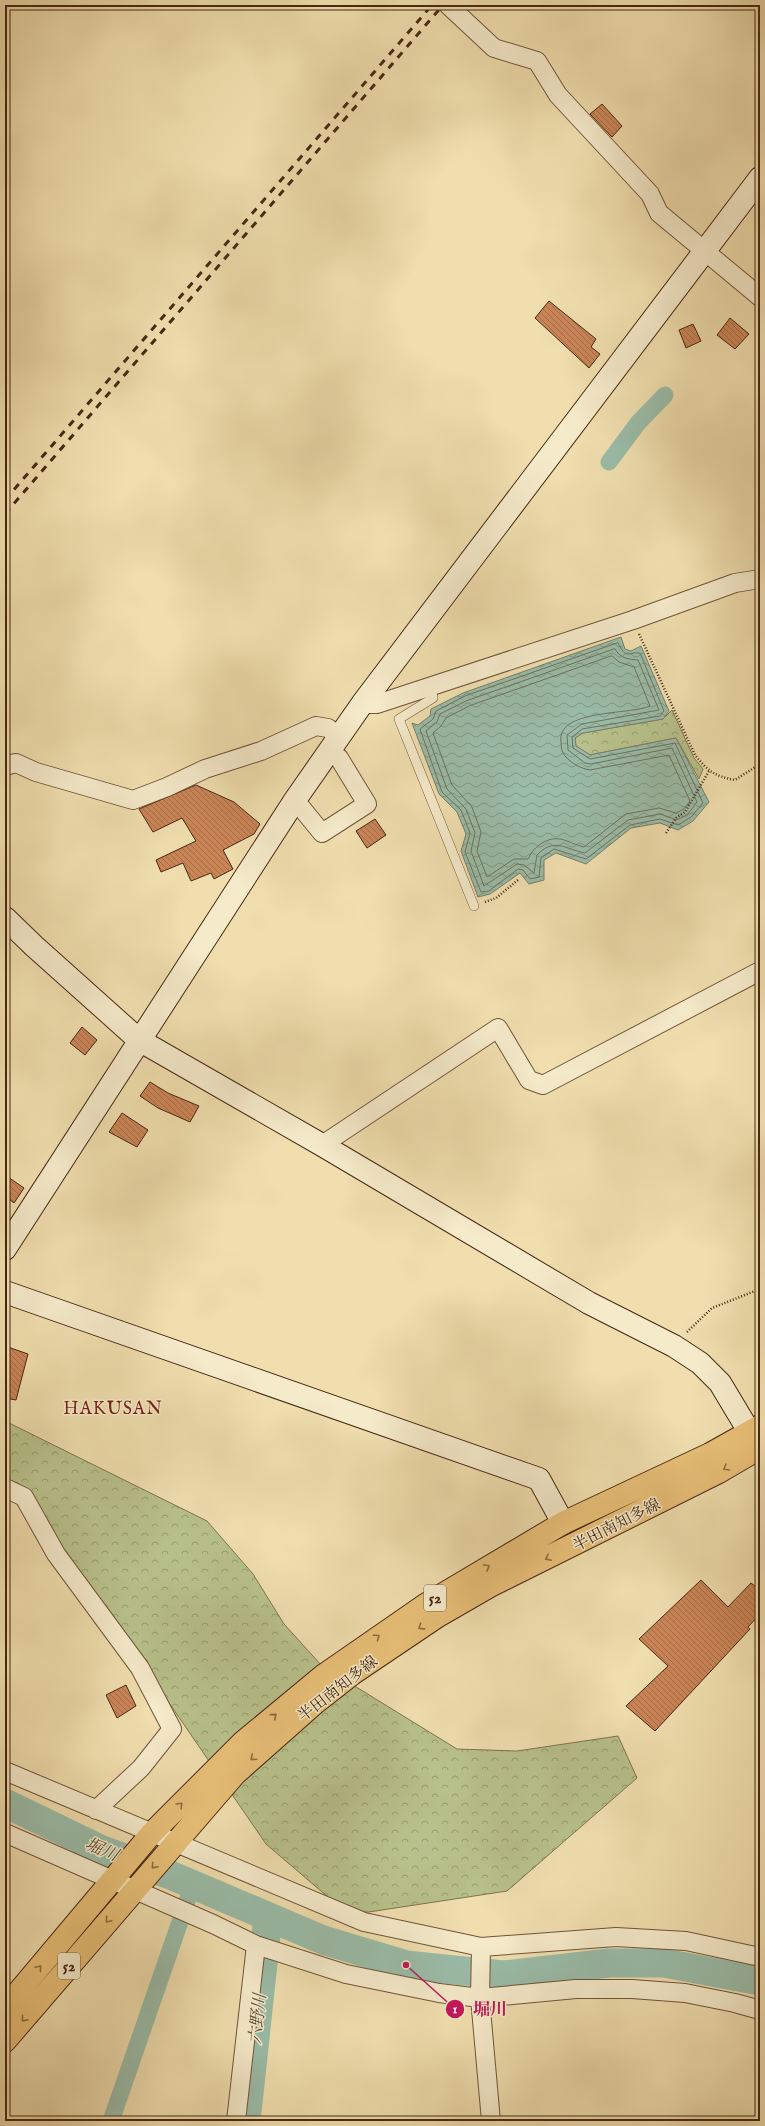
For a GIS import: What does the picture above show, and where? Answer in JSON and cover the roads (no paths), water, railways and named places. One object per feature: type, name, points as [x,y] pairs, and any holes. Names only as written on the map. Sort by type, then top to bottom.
[{"type":"main road","name":"半田南知多線","points":[[5,2008],[152,1833],[243,1742],[324,1675],[425,1605],[563,1523],[710,1454],[758,1441]]},
{"type":"main road","name":"半田南知多線","points":[[5,2042],[140,1893],[175,1842],[235,1774],[352,1674],[438,1616],[490,1586],[719,1472],[758,1441]]},
{"type":"street","points":[[457,8],[494,48],[537,61],[558,95],[650,194],[659,213],[760,298]]},
{"type":"street","points":[[5,1249],[294,800],[362,704],[760,178]]},
{"type":"street","points":[[362,704],[377,704],[633,620],[735,583],[760,579]]},
{"type":"street","points":[[5,766],[16,763],[36,772],[133,800],[167,787],[205,769],[261,751],[316,726],[328,728],[339,758],[368,804],[322,834],[294,800]]},
{"type":"street","points":[[5,918],[40,952],[139,1040],[322,1145],[589,1303],[674,1346],[700,1363],[720,1383],[758,1441]]},
{"type":"street","points":[[322,1145],[498,1028],[529,1080],[543,1085],[760,971]]},
{"type":"street","points":[[5,1292],[539,1479],[563,1523]]},
{"type":"street","points":[[5,1488],[24,1497],[56,1554],[140,1668],[172,1729],[142,1768],[96,1810]]},
{"type":"street","points":[[5,1771],[364,1922],[481,1947],[616,1937],[686,1941],[760,1956]]},
{"type":"street","points":[[5,1833],[214,1924],[256,1945],[322,1968],[439,1993],[480,1998],[576,1989],[632,1989],[685,1993],[735,2003],[760,2010]]},
{"type":"street","points":[[236,2121],[256,1945]]},
{"type":"street","points":[[481,1947],[480,1998],[491,2121]]},
{"type":"lane","points":[[431,687],[433,698],[399,718],[474,906]]},
{"type":"water","points":[[621,637],[625,649],[631,651],[641,646],[669,711],[663,719],[583,733],[575,738],[576,746],[590,755],[676,738],[709,802],[693,821],[678,830],[660,823],[631,828],[586,864],[556,853],[544,860],[544,880],[529,884],[520,873],[490,894],[478,897],[461,851],[466,834],[457,812],[439,794],[412,723],[418,725],[430,716],[431,709],[463,693]]},
{"type":"waterway","points":[[609,462],[638,423],[665,395]]},
{"type":"waterway","name":"堀川","points":[[5,1803],[102,1850],[168,1874],[323,1940],[406,1965],[504,1975],[609,1963],[664,1963],[760,1981]]},
{"type":"waterway","points":[[111,2121],[193,1884]]},
{"type":"waterway","name":"六野川","points":[[246,2121],[268,1917]]},
{"type":"railway","points":[[5,500],[432,5]]},
{"type":"railway","points":[[5,514],[443,5]]},
{"type":"place","name":"堀川","points":[[406,1965]]},
{"type":"district","name":"HAKUSAN","points":[[113,1408]]}]
